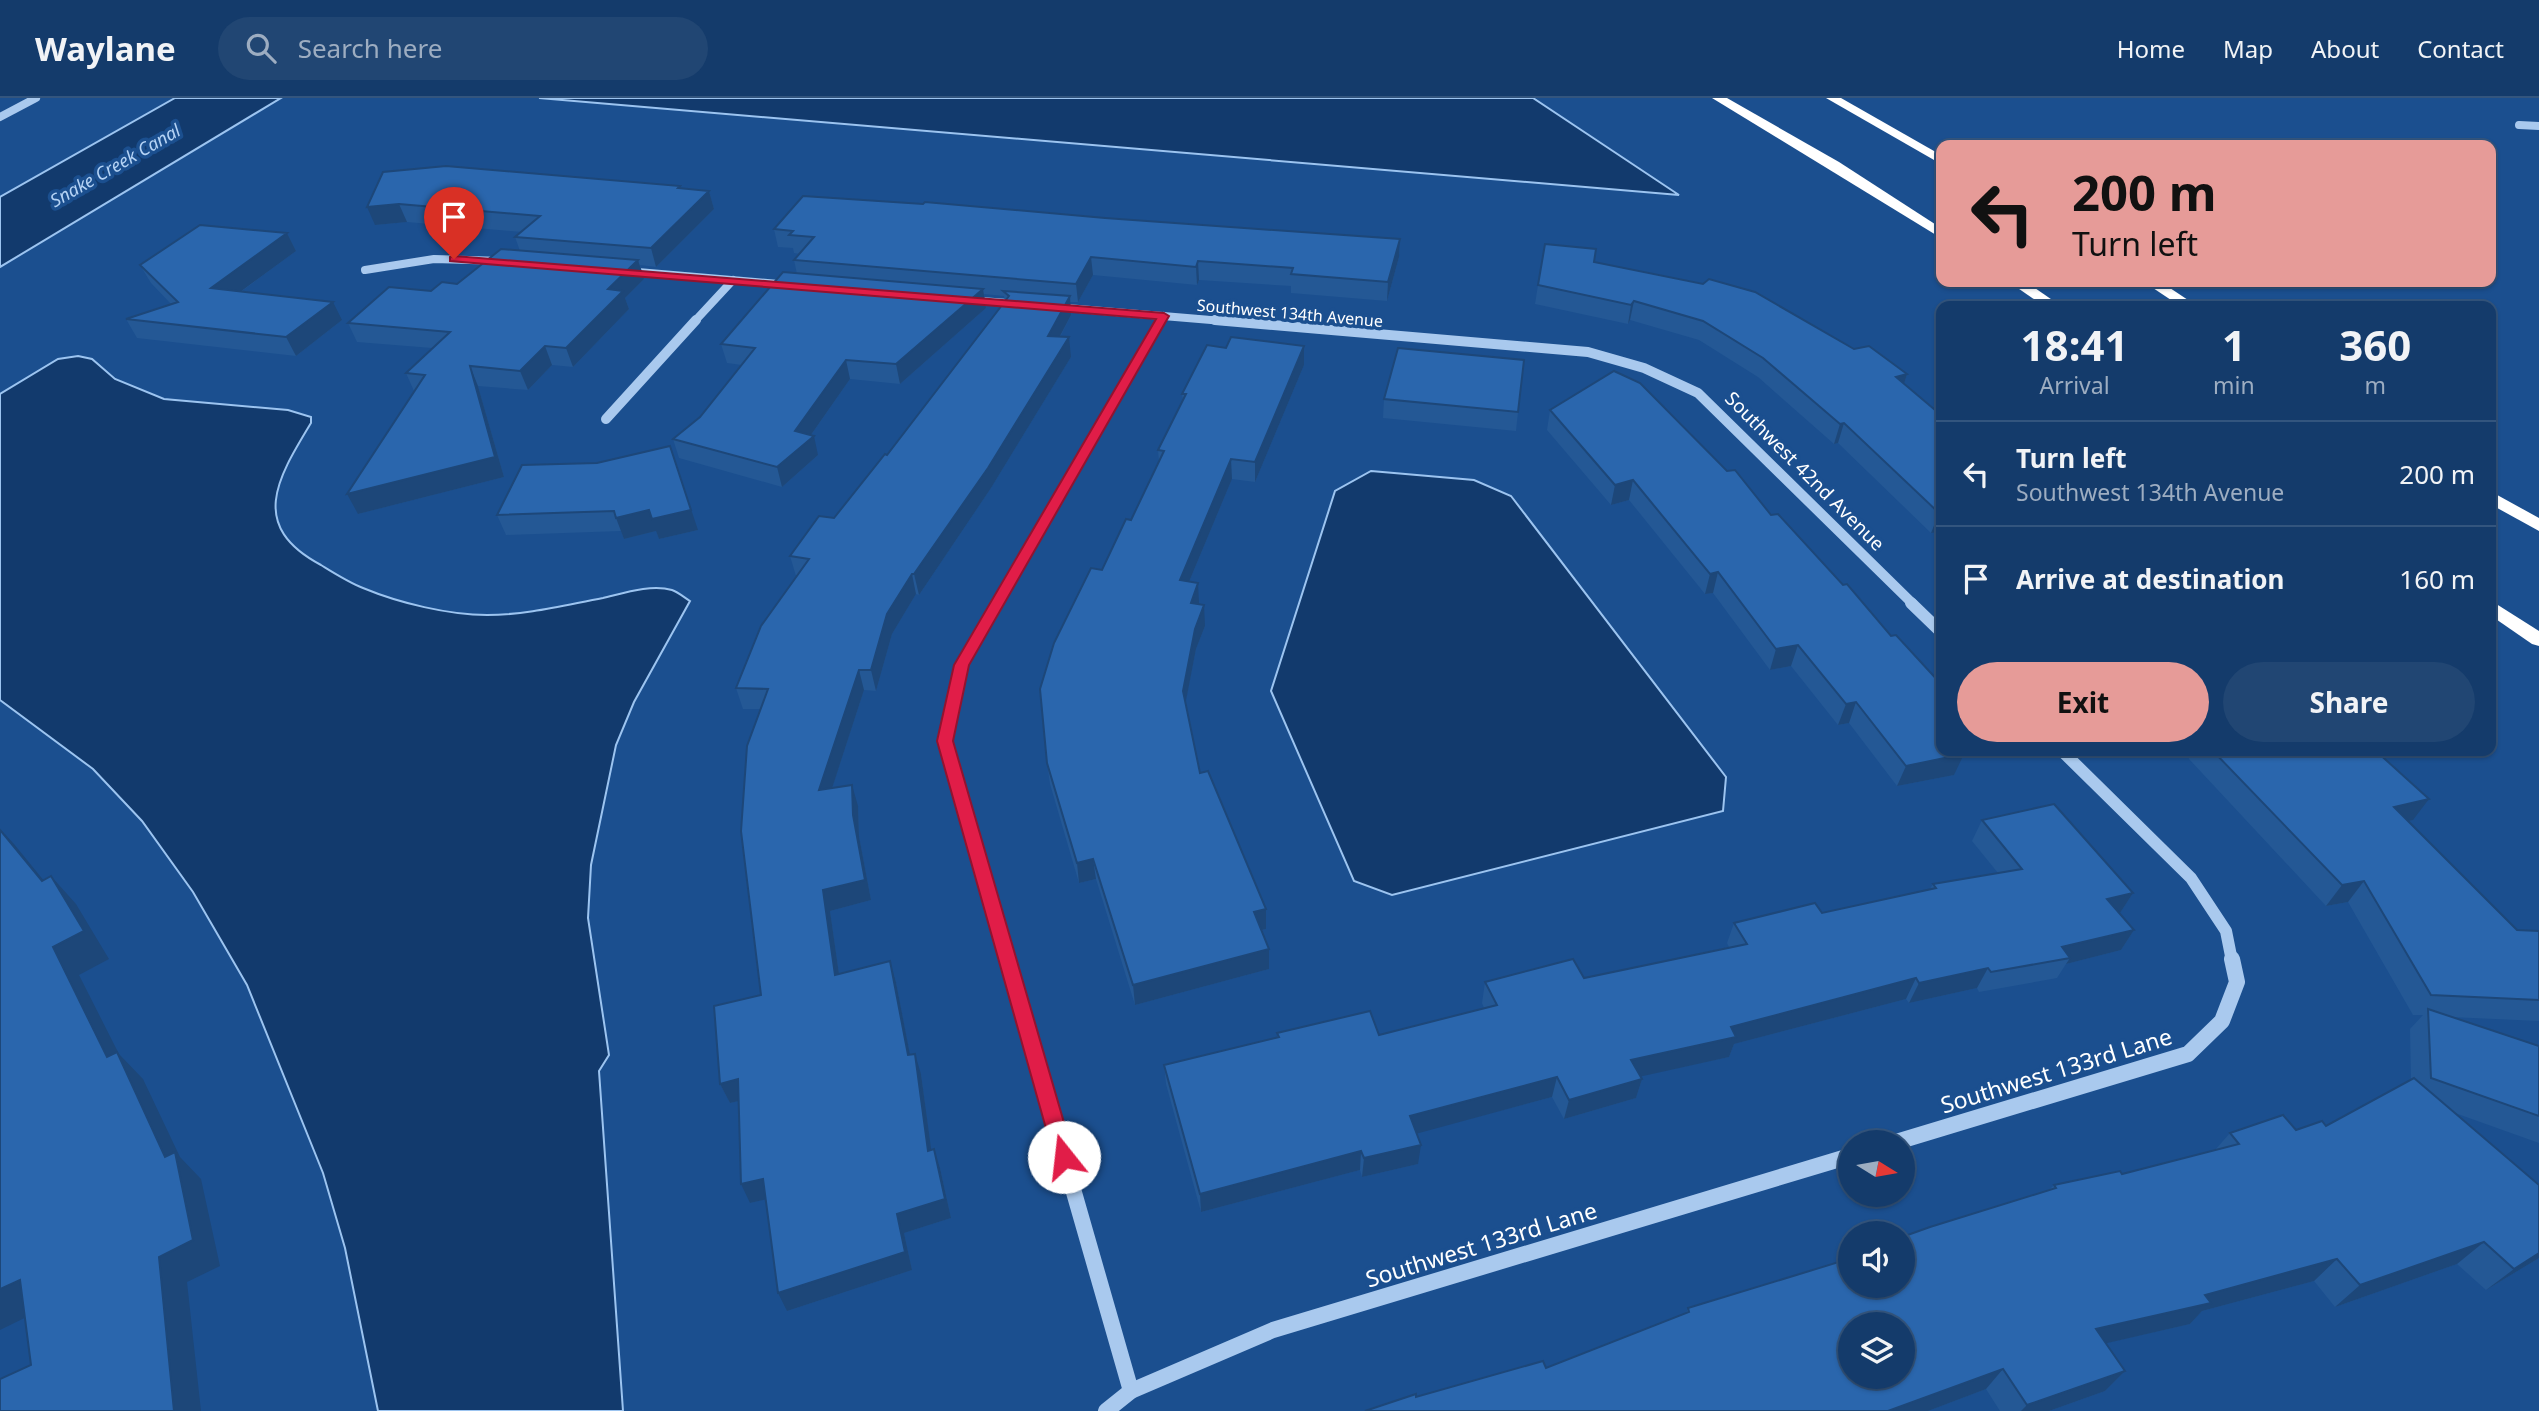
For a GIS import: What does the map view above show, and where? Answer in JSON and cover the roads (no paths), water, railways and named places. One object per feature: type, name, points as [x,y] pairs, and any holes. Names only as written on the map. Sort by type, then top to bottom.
[{"type":"highway","points":[[1718,98],[1834,165],[1936,231]]},
{"type":"highway","points":[[1832,98],[1936,157]]},
{"type":"highway","points":[[2024,287],[2046,301]]},
{"type":"highway","points":[[2159,287],[2182,301]]},
{"type":"highway","points":[[2496,500],[2539,526]]},
{"type":"highway","points":[[2496,610],[2539,640]]},
{"type":"street","points":[[0,117],[36,98]]},
{"type":"street","points":[[365,270],[434,259],[515,262]]},
{"type":"street","points":[[611,270],[803,286]]},
{"type":"street","points":[[606,419],[733,280]]},
{"type":"street","points":[[955,299],[1025,304]]},
{"type":"street","name":"Southwest 134th Avenue","points":[[1039,306],[1588,352],[1626,360]]},
{"type":"street","points":[[1131,1391],[945,741],[962,665],[1164,316]]},
{"type":"street","name":"Southwest 42nd Avenue","points":[[1626,360],[1666,374],[1698,393],[1936,627]]},
{"type":"street","name":"Southwest 133rd Lane","points":[[1915,1137],[2188,1054],[2222,1021],[2237,982],[2226,931],[2191,878],[2067,756]]},
{"type":"street","name":"Southwest 133rd Lane","points":[[1106,1411],[1131,1391],[1273,1330],[1838,1160]]},
{"type":"lane","points":[[2519,125],[2539,126]]},
{"type":"water","name":"Snake Creek Canal","points":[[175,98],[281,98],[0,267],[0,197]]},
{"type":"water","points":[[539,98],[1533,98],[1679,195]]},
{"type":"water","points":[[78,356],[92,359],[115,379],[164,399],[288,410],[311,417],[311,423],[280,482],[276,500],[277,518],[284,534],[298,550],[363,588],[424,607],[472,614],[502,615],[531,611],[655,588],[672,590],[690,601],[634,702],[616,745],[591,865],[588,918],[609,1055],[599,1071],[623,1411],[378,1411],[345,1248],[323,1173],[247,985],[193,892],[142,821],[93,769],[0,700],[0,394],[58,359]]},
{"type":"water","points":[[1371,471],[1474,480],[1511,496],[1726,777],[1723,811],[1392,895],[1354,881],[1271,691],[1335,491]]}]
